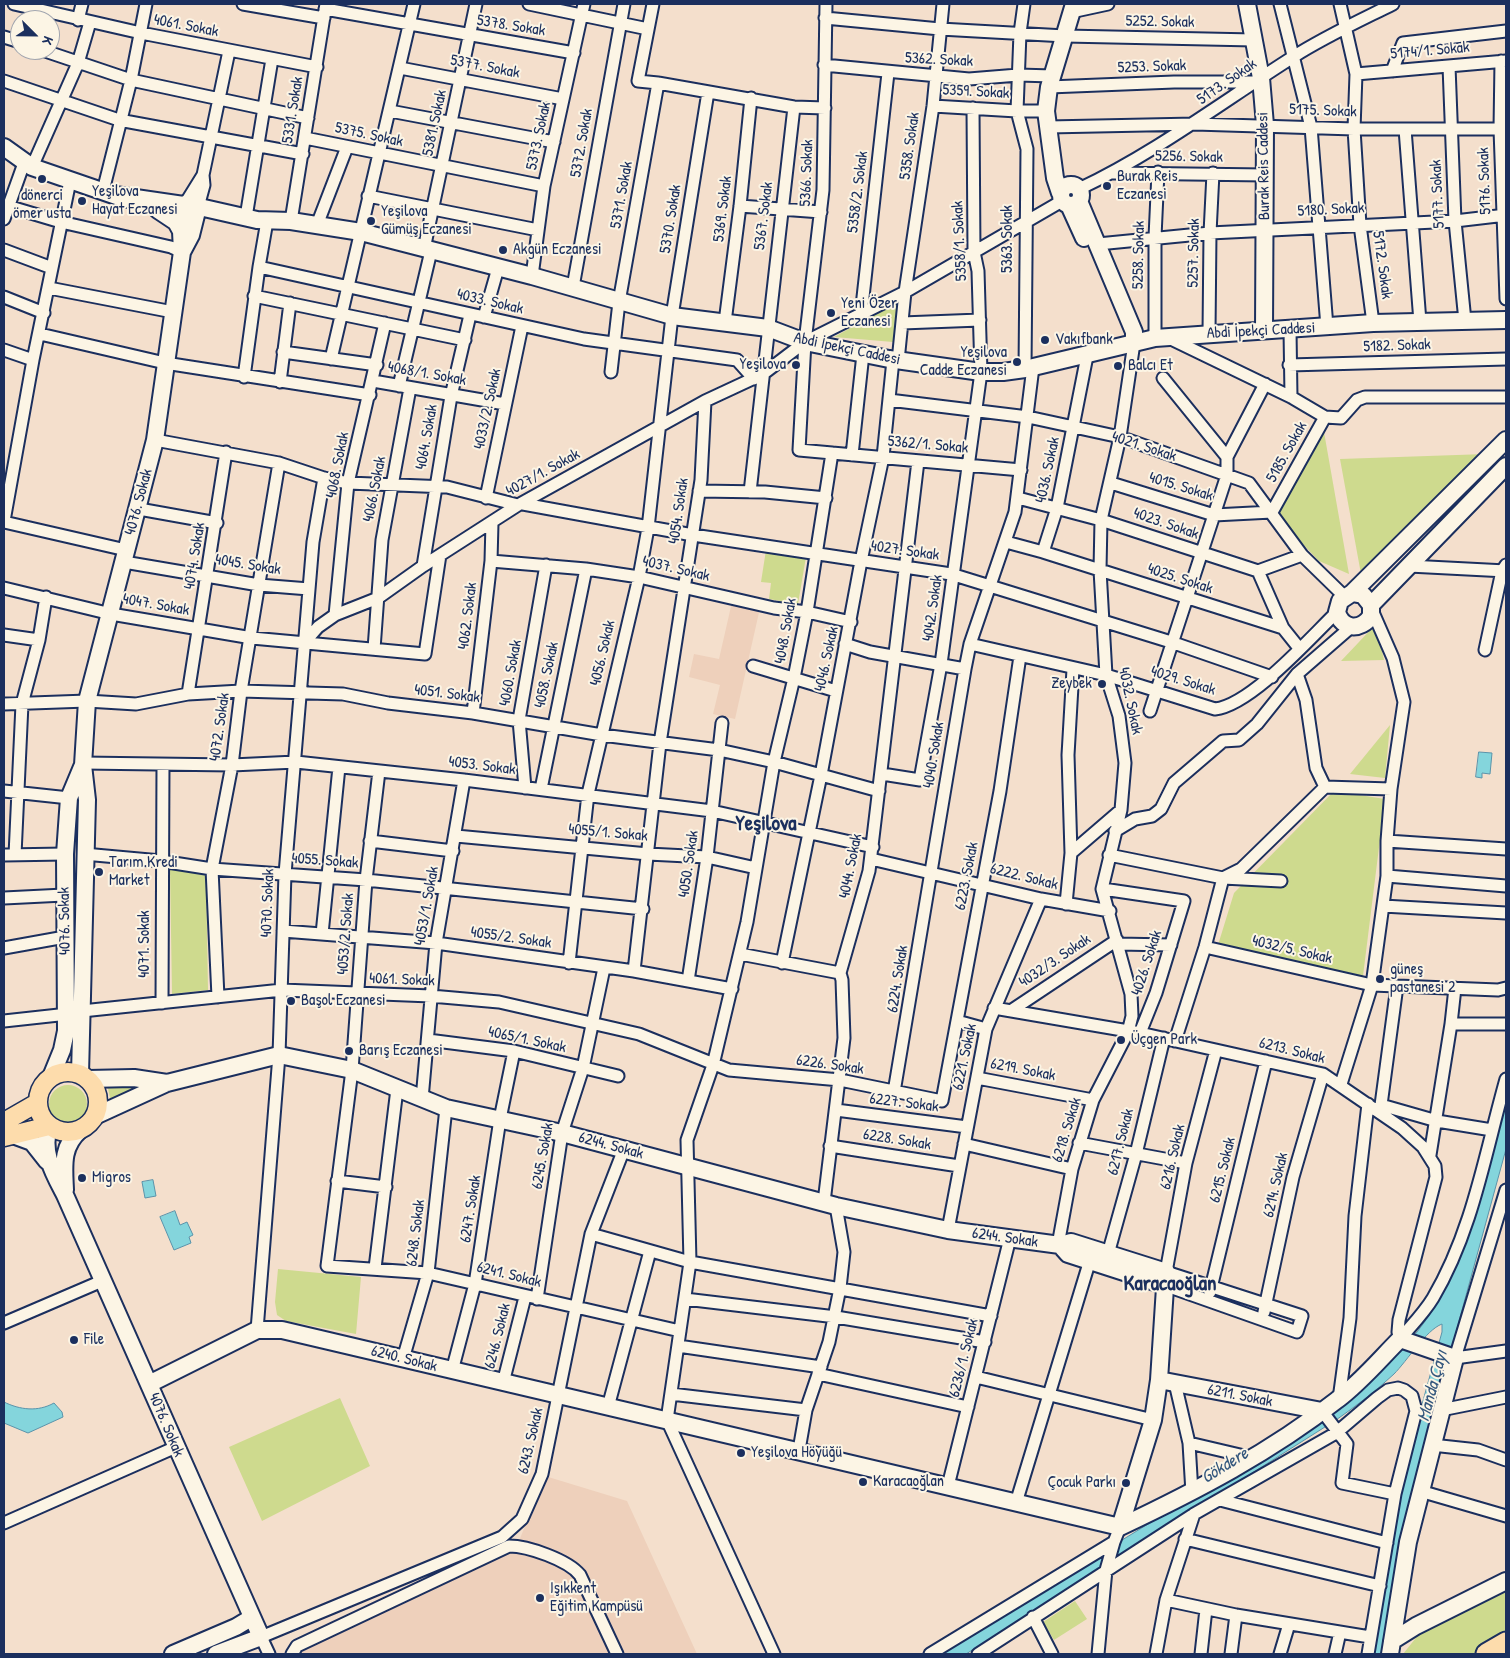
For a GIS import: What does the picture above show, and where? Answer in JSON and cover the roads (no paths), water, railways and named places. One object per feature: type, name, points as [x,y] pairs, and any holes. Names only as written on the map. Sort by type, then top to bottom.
[{"type":"highway","points":[[1488,1654],[1506,1643]]},
{"type":"main road","points":[[70,1072],[84,1077],[98,1097],[95,1116],[80,1130],[64,1133],[49,1126],[39,1111],[37,1102],[39,1093],[51,1077],[70,1072]]},
{"type":"main road","points":[[7,1131],[37,1102]]},
{"type":"main road","points":[[7,1131],[49,1126]]},
{"type":"street","name":"4061. Sokak","points":[[14,4],[29,6],[78,20],[229,51],[193,219]]},
{"type":"street","points":[[78,20],[82,4]]},
{"type":"street","points":[[109,193],[119,120],[131,80],[146,4]]},
{"type":"street","name":"5378. Sokak","points":[[243,4],[325,10],[574,53]]},
{"type":"street","points":[[331,359],[361,232],[377,153],[390,112],[414,4]]},
{"type":"street","name":"5381. Sokak","points":[[413,329],[433,209],[471,36],[476,4]]},
{"type":"street","points":[[529,4],[648,29]]},
{"type":"street","name":"5373. Sokak","points":[[532,276],[544,186],[584,4]]},
{"type":"street","name":"5372. Sokak","points":[[573,287],[624,4]]},
{"type":"street","points":[[653,4],[638,80],[751,98],[794,107],[825,108]]},
{"type":"street","name":"5366. Sokak","points":[[805,342],[821,212],[826,4]]},
{"type":"street","name":"5358. Sokak","points":[[905,292],[933,106],[942,4]]},
{"type":"street","name":"5363. Sokak","points":[[1024,4],[1020,32],[1017,111],[1026,149],[1024,225],[1029,368]]},
{"type":"street","points":[[1108,4],[1072,8],[1051,81],[1047,119],[1055,178],[1070,196],[1098,244],[1134,332],[1133,341]]},
{"type":"street","name":"Burak Reis Caddesi","points":[[1247,4],[1254,40],[1265,125],[1264,330]]},
{"type":"street","points":[[1280,4],[1295,56],[1311,127],[1327,327]]},
{"type":"street","name":"5172. Sokak","points":[[1340,4],[1356,74],[1354,129],[1360,224],[1374,323]]},
{"type":"street","name":"5173. Sokak","points":[[861,315],[1114,173],[1195,124],[1295,56],[1344,28],[1393,4]]},
{"type":"street","name":"5331. Sokak","points":[[291,222],[325,10]]},
{"type":"street","name":"5252. Sokak","points":[[825,18],[940,29],[1065,36],[1254,40]]},
{"type":"street","points":[[4,218],[6,205],[61,102],[78,62],[90,22]]},
{"type":"street","points":[[1392,71],[1403,43],[1506,31]]},
{"type":"street","points":[[229,51],[317,67]]},
{"type":"street","points":[[60,56],[131,80],[308,118]]},
{"type":"street","points":[[244,377],[259,267],[257,220],[258,146],[272,59]]},
{"type":"street","name":"5174/1. Sokak","points":[[1356,74],[1504,61]]},
{"type":"street","name":"5176. Sokak","points":[[1504,61],[1503,129],[1506,299]]},
{"type":"street","name":"5362. Sokak","points":[[824,65],[969,80],[1018,75],[1051,81]]},
{"type":"street","name":"5177. Sokak","points":[[1449,66],[1455,221],[1465,321]]},
{"type":"street","name":"5377. Sokak","points":[[400,68],[563,99]]},
{"type":"street","name":"5358/2. Sokak","points":[[861,315],[888,73]]},
{"type":"street","name":"5253. Sokak","points":[[1051,81],[1174,82],[1258,80]]},
{"type":"street","points":[[4,81],[61,102],[119,120],[303,154]]},
{"type":"street","name":"5371. Sokak","points":[[611,372],[619,302],[658,83]]},
{"type":"street","name":"5370. Sokak","points":[[668,351],[708,92]]},
{"type":"street","name":"5369. Sokak","points":[[725,322],[740,206],[751,98]]},
{"type":"street","name":"5359. Sokak","points":[[933,106],[1017,111]]},
{"type":"street","name":"5367. Sokak","points":[[750,492],[758,376],[768,328],[794,107]]},
{"type":"street","name":"5358/1. Sokak","points":[[973,108],[974,252],[978,271],[981,372]]},
{"type":"street","points":[[1017,111],[1047,119]]},
{"type":"street","points":[[390,112],[554,142]]},
{"type":"street","name":"5175. Sokak","points":[[1047,119],[1354,129],[1503,129]]},
{"type":"street","points":[[1405,130],[1420,322]]},
{"type":"street","name":"5375. Sokak","points":[[305,138],[544,186]]},
{"type":"street","points":[[318,226],[347,147]]},
{"type":"street","name":"Abdi İpekçi Caddesi","points":[[5,149],[28,165],[70,181],[139,205],[159,205],[193,219],[291,222],[361,232],[573,287],[672,316],[768,328],[805,342],[863,354],[981,372],[1002,372],[1029,368],[1087,356],[1133,341],[1161,338],[1374,323],[1506,320]]},
{"type":"street","name":"5258. Sokak","points":[[1158,172],[1155,237],[1161,338]]},
{"type":"street","name":"5256. Sokak","points":[[1114,173],[1213,173],[1265,176]]},
{"type":"street","name":"5257. Sokak","points":[[1209,334],[1210,233],[1213,173]]},
{"type":"street","name":"4061. Sokak","points":[[193,219],[202,191],[203,174]]},
{"type":"street","points":[[4,522],[33,360],[40,334],[70,181]]},
{"type":"street","points":[[6,205],[61,222],[170,247],[193,219],[204,201],[202,191]]},
{"type":"street","points":[[368,196],[538,230]]},
{"type":"street","points":[[1070,196],[1127,335],[1133,341]]},
{"type":"street","points":[[159,205],[176,222],[193,219]]},
{"type":"street","points":[[740,206],[821,212]]},
{"type":"street","name":"5180. Sokak","points":[[1098,244],[1210,233],[1360,224],[1455,221],[1504,215]]},
{"type":"street","name":"4076. Sokak","points":[[51,1077],[75,1012],[87,800],[83,764],[87,701],[139,509],[155,440],[173,312],[193,219]]},
{"type":"street","points":[[4,250],[52,268]]},
{"type":"street","name":"4033. Sokak","points":[[259,267],[419,301],[470,315],[522,326],[614,343],[737,360],[758,376]]},
{"type":"street","points":[[484,317],[498,268]]},
{"type":"street","points":[[49,288],[173,312]]},
{"type":"street","points":[[895,360],[902,324],[905,292]]},
{"type":"street","points":[[254,296],[465,340]]},
{"type":"street","points":[[4,298],[44,313]]},
{"type":"street","points":[[280,382],[290,303]]},
{"type":"street","name":"4064. Sokak","points":[[422,566],[451,396],[470,315]]},
{"type":"street","name":"4027/1. Sokak","points":[[305,642],[318,627],[335,615],[378,598],[422,566],[520,505],[705,401],[758,376],[805,342],[861,315]]},
{"type":"street","points":[[902,324],[980,320]]},
{"type":"street","name":"4068. Sokak","points":[[335,615],[348,483],[377,365],[385,323]]},
{"type":"street","name":"4033/2. Sokak","points":[[486,498],[522,326]]},
{"type":"street","name":"4066. Sokak","points":[[374,649],[382,540],[393,485],[404,387],[413,329]]},
{"type":"street","points":[[1290,330],[1289,365],[1291,397]]},
{"type":"street","points":[[40,334],[165,363],[244,377],[370,395]]},
{"type":"street","name":"5185. Sokak","points":[[1161,338],[1265,384],[1325,417],[1272,512]]},
{"type":"street","name":"4032. Sokak","points":[[1133,341],[1120,437],[1101,520],[1100,570],[1106,675],[1119,716],[1124,753],[1121,810],[1109,855],[1103,889],[1131,994],[1134,1032]]},
{"type":"street","points":[[805,342],[799,450],[832,453]]},
{"type":"street","points":[[4,350],[33,360]]},
{"type":"street","name":"4056. Sokak","points":[[568,963],[577,902],[588,794],[639,576],[648,528],[668,351]]},
{"type":"street","points":[[283,352],[377,365]]},
{"type":"street","points":[[852,455],[863,354]]},
{"type":"street","name":"4036. Sokak","points":[[1043,552],[1057,508],[1087,356]]},
{"type":"street","name":"5182. Sokak","points":[[1289,365],[1506,359]]},
{"type":"street","name":"4046. Sokak","points":[[782,963],[883,457],[895,360]]},
{"type":"street","points":[[991,586],[1018,498],[1028,417],[1029,368]]},
{"type":"street","name":"4042. Sokak","points":[[882,774],[920,780],[941,664],[981,372]]},
{"type":"street","points":[[1163,378],[1227,457]]},
{"type":"street","name":"4068/1. Sokak","points":[[373,381],[505,404]]},
{"type":"street","points":[[1150,711],[1226,475],[1227,457],[1265,384]]},
{"type":"street","points":[[1325,417],[1341,418],[1357,400],[1365,396],[1506,397]]},
{"type":"street","name":"4021. Sokak","points":[[889,400],[1028,417],[1120,437],[1248,483],[1272,512],[1302,556],[1343,602],[1342,622],[1351,627]]},
{"type":"street","name":"4054. Sokak","points":[[634,972],[643,910],[660,743],[699,491],[705,401]]},
{"type":"street","name":"4027. Sokak","points":[[155,440],[279,463],[324,478],[348,483],[447,487],[520,505],[648,528],[954,575],[1171,642],[1272,677]]},
{"type":"street","points":[[1343,602],[1506,440]]},
{"type":"street","name":"4074. Sokak","points":[[188,694],[217,523],[226,452]]},
{"type":"street","name":"5362/1. Sokak","points":[[832,453],[1021,470]]},
{"type":"street","name":"4048. Sokak","points":[[667,1420],[690,1262],[686,1166],[687,1140],[713,1065],[740,954],[774,762],[807,612],[832,453]]},
{"type":"street","points":[[906,567],[918,461]]},
{"type":"street","name":"4072. Sokak","points":[[218,997],[212,869],[232,765],[241,691],[252,638],[279,463]]},
{"type":"street","points":[[1116,831],[1135,819],[1152,816],[1161,809],[1174,783],[1223,741],[1238,740],[1257,724],[1297,674],[1351,627],[1360,626],[1368,621],[1371,607],[1506,466]]},
{"type":"street","name":"4070. Sokak","points":[[257,1330],[280,1055],[285,874],[302,693],[313,542],[324,478]]},
{"type":"street","name":"4015. Sokak","points":[[1111,483],[1214,514],[1272,512]]},
{"type":"street","points":[[699,491],[750,492],[826,498]]},
{"type":"street","name":"4023. Sokak","points":[[1018,498],[1101,520],[1258,572]]},
{"type":"street","points":[[139,509],[217,523]]},
{"type":"street","name":"4045. Sokak","points":[[4,522],[125,556],[208,576],[259,585],[309,590]]},
{"type":"street","name":"4062. Sokak","points":[[472,713],[491,561],[492,523]]},
{"type":"street","points":[[1006,542],[1043,552]]},
{"type":"street","name":"4025. Sokak","points":[[1043,552],[1283,628]]},
{"type":"street","points":[[305,642],[425,654],[440,555]]},
{"type":"street","points":[[1299,648],[1283,628],[1258,572],[1302,556]]},
{"type":"street","name":"4037. Sokak","points":[[491,561],[586,569],[639,576],[774,608],[807,612],[851,622]]},
{"type":"street","name":"4060. Sokak","points":[[525,788],[519,720],[546,565]]},
{"type":"street","points":[[1410,566],[1505,569],[1485,650]]},
{"type":"street","name":"4044. Sokak","points":[[799,1450],[806,1410],[836,1317],[840,1288],[844,1252],[830,1204],[830,1146],[844,1038],[842,980],[840,973],[870,871],[906,567]]},
{"type":"street","name":"4058. Sokak","points":[[541,789],[586,569]]},
{"type":"street","name":"4040. Sokak","points":[[931,871],[970,644],[991,586]]},
{"type":"street","name":"4047. Sokak","points":[[4,588],[111,614],[252,638],[305,642]]},
{"type":"street","name":"4021. Sokak","points":[[1343,602],[1363,595],[1371,607]]},
{"type":"street","points":[[46,597],[39,640],[22,704],[17,793],[9,855],[64,854]]},
{"type":"street","name":"4029. Sokak","points":[[970,644],[1106,675],[1215,709],[1239,699],[1272,677],[1343,602]]},
{"type":"street","points":[[1341,1084],[1372,985],[1387,876],[1386,841],[1391,789],[1404,702],[1393,658],[1371,607]]},
{"type":"street","points":[[4,635],[39,640]]},
{"type":"street","points":[[845,644],[870,652],[896,655],[965,669]]},
{"type":"street","name":"6223. Sokak","points":[[942,1101],[1000,790],[1020,656]]},
{"type":"street","points":[[753,666],[836,691]]},
{"type":"street","points":[[1066,904],[1071,852],[1068,755],[1072,668]]},
{"type":"street","points":[[1297,674],[1306,700],[1316,768],[1325,787]]},
{"type":"street","name":"4051. Sokak","points":[[4,704],[87,701],[136,704],[188,694],[241,691],[343,694],[388,703],[554,725],[602,735],[719,750],[774,762],[880,791]]},
{"type":"street","name":"4050. Sokak","points":[[688,981],[707,857],[722,722]]},
{"type":"street","name":"4053. Sokak","points":[[83,764],[232,765],[296,762],[588,794],[712,811],[872,847]]},
{"type":"street","name":"4076. Sokak","points":[[83,764],[69,798],[64,854],[64,896],[65,937],[84,1077]]},
{"type":"street","name":"4071. Sokak","points":[[162,1003],[161,861],[163,765]]},
{"type":"street","points":[[322,934],[326,877],[339,767]]},
{"type":"street","name":"4053/2. Sokak","points":[[328,1266],[352,1070],[366,880],[379,771]]},
{"type":"street","name":"4053/1. Sokak","points":[[422,1099],[436,943],[456,836],[464,780]]},
{"type":"street","points":[[1176,1041],[1206,947],[1223,878],[1241,869],[1325,787],[1391,789]]},
{"type":"street","points":[[4,791],[69,798]]},
{"type":"street","points":[[1071,852],[1121,810]]},
{"type":"street","name":"4055/1. Sokak","points":[[456,836],[648,854],[707,857],[756,868]]},
{"type":"street","points":[[370,841],[453,851]]},
{"type":"street","points":[[1386,841],[1506,848]]},
{"type":"street","name":"4055. Sokak","points":[[84,854],[161,861],[212,869],[366,880],[643,910]]},
{"type":"street","points":[[1109,855],[1223,878],[1281,881]]},
{"type":"street","name":"6222. Sokak","points":[[871,859],[931,871],[1066,904],[1110,911]]},
{"type":"street","name":"6224. Sokak","points":[[894,1092],[931,871]]},
{"type":"street","points":[[1387,876],[1506,886]]},
{"type":"street","name":"4026. Sokak","points":[[1103,889],[1184,901],[1170,945],[1134,1032]]},
{"type":"street","points":[[4,898],[64,896]]},
{"type":"street","name":"6221. Sokak","points":[[948,1230],[986,1029],[1041,898]]},
{"type":"street","points":[[1383,906],[1506,913]]},
{"type":"street","name":"4055/2. Sokak","points":[[283,931],[436,943],[634,972],[732,989]]},
{"type":"street","points":[[4,948],[65,937]]},
{"type":"street","name":"4032/3. Sokak","points":[[1012,1010],[1118,942],[1170,945]]},
{"type":"street","name":"4032/5. Sokak","points":[[1206,947],[1372,985],[1498,990],[1506,988]]},
{"type":"street","points":[[740,954],[840,973]]},
{"type":"street","name":"6245. Sokak","points":[[531,1298],[562,1133],[583,1068],[604,968]]},
{"type":"street","points":[[1339,1399],[1350,1318],[1355,1216],[1397,986]]},
{"type":"street","points":[[1456,988],[1437,1121],[1430,1154],[1435,1166],[1436,1177],[1399,1320],[1398,1332],[1403,1340],[1453,1357],[1506,1351]]},
{"type":"street","name":"4061. Sokak","points":[[4,1021],[282,990],[358,995],[431,996],[498,1002],[592,1022],[639,1034],[713,1065]]},
{"type":"street","name":"6213. Sokak","points":[[994,1008],[1164,1038],[1323,1074],[1375,1107],[1402,1128],[1430,1154]]},
{"type":"street","points":[[957,1022],[986,1029]]},
{"type":"street","points":[[1451,1024],[1506,1024]]},
{"type":"street","name":"6218. Sokak","points":[[1059,1245],[1072,1169],[1093,1100],[1134,1032]]},
{"type":"street","name":"6217. Sokak","points":[[1108,1254],[1136,1154],[1164,1038]]},
{"type":"street","name":"4065/1. Sokak","points":[[428,1040],[514,1051],[618,1076]]},
{"type":"street","name":"6216. Sokak","points":[[1165,1278],[1186,1164],[1216,1050]]},
{"type":"street","name":"6247. Sokak","points":[[452,1371],[475,1284],[500,1119],[514,1051]]},
{"type":"street","name":"6244. Sokak","points":[[95,1116],[167,1083],[280,1055],[352,1070],[446,1108],[562,1133],[830,1204],[948,1230],[1059,1245],[1071,1242],[1108,1254],[1165,1278],[1208,1300],[1297,1332],[1302,1316],[1211,1286],[1165,1278],[1068,1254],[1059,1245]]},
{"type":"street","name":"6215. Sokak","points":[[1208,1300],[1266,1061]]},
{"type":"street","name":"6226. Sokak","points":[[713,1065],[728,1070],[840,1080],[942,1101]]},
{"type":"street","name":"6214. Sokak","points":[[1261,1319],[1266,1305],[1293,1177],[1323,1074]]},
{"type":"street","name":"6244. Sokak","points":[[84,1077],[134,1078],[167,1083]]},
{"type":"street","name":"6219. Sokak","points":[[977,1078],[1093,1100]]},
{"type":"street","points":[[1120,1527],[1192,1493],[1253,1458],[1323,1413],[1403,1340],[1432,1300],[1451,1265],[1467,1224],[1485,1167],[1492,1130],[1506,1078]]},
{"type":"street","points":[[375,1268],[397,1089]]},
{"type":"street","points":[[1375,1107],[1437,1121],[1492,1130]]},
{"type":"street","name":"6248. Sokak","points":[[404,1359],[428,1273],[446,1108]]},
{"type":"street","name":"6227. Sokak","points":[[836,1110],[967,1127]]},
{"type":"street","name":"4076. Sokak","points":[[49,1126],[45,1138],[50,1167],[65,1194],[251,1618],[269,1654]]},
{"type":"street","name":"4076. Sokak","points":[[65,1194],[67,1145],[70,1138],[80,1130]]},
{"type":"street","points":[[7,1131],[32,1142],[50,1167]]},
{"type":"street","points":[[1079,1143],[1186,1164]]},
{"type":"street","points":[[964,1144],[1072,1169]]},
{"type":"street","name":"6228. Sokak","points":[[830,1146],[959,1166]]},
{"type":"street","name":"6243. Sokak","points":[[261,1637],[502,1537],[522,1519],[542,1474],[591,1234],[624,1149]]},
{"type":"street","points":[[337,1181],[386,1187]]},
{"type":"street","points":[[1391,1648],[1406,1541],[1453,1357],[1502,1215],[1506,1190]]},
{"type":"street","points":[[591,1234],[690,1262],[991,1316]]},
{"type":"street","name":"6236/1. Sokak","points":[[948,1486],[1010,1238]]},
{"type":"street","points":[[608,1407],[650,1251]]},
{"type":"street","points":[[1016,1503],[1090,1260]]},
{"type":"street","name":"6241. Sokak","points":[[328,1266],[428,1273],[680,1331]]},
{"type":"street","points":[[1165,1278],[1167,1381],[1189,1443],[1192,1493]]},
{"type":"street","points":[[4,1323],[102,1281]]},
{"type":"street","name":"6246. Sokak","points":[[503,1383],[531,1298]]},
{"type":"street","points":[[685,1299],[836,1317],[985,1342]]},
{"type":"street","name":"6240. Sokak","points":[[149,1384],[257,1330],[282,1330],[1120,1527]]},
{"type":"street","points":[[678,1346],[819,1370],[968,1407]]},
{"type":"street","points":[[976,1377],[1152,1420]]},
{"type":"street","points":[[1098,1654],[1106,1570],[1152,1420],[1167,1381]]},
{"type":"street","name":"6211. Sokak","points":[[1167,1381],[1323,1413]]},
{"type":"street","points":[[978,1654],[994,1649],[1033,1617],[1194,1514],[1220,1500],[1333,1429],[1388,1390],[1404,1390],[1412,1396],[1416,1411],[1395,1494],[1368,1654]]},
{"type":"street","points":[[671,1394],[806,1410]]},
{"type":"street","points":[[1441,1410],[1506,1396]]},
{"type":"street","points":[[1323,1413],[1333,1429],[1346,1444],[1342,1483],[1395,1494]]},
{"type":"street","points":[[667,1420],[774,1654]]},
{"type":"street","points":[[1189,1443],[1253,1458]]},
{"type":"street","points":[[1432,1445],[1478,1450],[1506,1460]]},
{"type":"street","points":[[4,1523],[176,1447]]},
{"type":"street","points":[[1420,1491],[1506,1514]]},
{"type":"street","points":[[1220,1500],[1387,1540],[1406,1541]]},
{"type":"street","points":[[1156,1654],[1166,1600],[1194,1514]]},
{"type":"street","points":[[1185,1539],[1380,1586]]},
{"type":"street","points":[[930,1654],[1114,1542]]},
{"type":"street","points":[[292,1654],[298,1646],[509,1546],[521,1546],[573,1566],[580,1575],[617,1654]]},
{"type":"street","points":[[1391,1648],[1416,1626],[1506,1582]]},
{"type":"street","points":[[1166,1600],[1236,1615],[1370,1637]]},
{"type":"street","points":[[1202,1654],[1206,1609]]},
{"type":"street","points":[[1231,1654],[1236,1615]]},
{"type":"street","points":[[1033,1617],[1052,1654]]},
{"type":"street","points":[[173,1654],[236,1627],[251,1618]]},
{"type":"street","points":[[1280,1654],[1289,1624]]},
{"type":"street","points":[[1335,1654],[1340,1632]]},
{"type":"street","points":[[216,1654],[261,1637]]},
{"type":"water","points":[[1479,752],[1492,753],[1490,774],[1482,773],[1482,778],[1476,777]]},
{"type":"water","name":"Manda Çayı","points":[[1506,1103],[1506,1149],[1400,1537],[1383,1654],[1371,1654],[1397,1495],[1442,1332],[1442,1324],[1423,1339],[1387,1380],[1336,1420],[966,1654],[937,1654],[1330,1412],[1387,1365],[1417,1332],[1435,1307],[1450,1280],[1473,1222]]},
{"type":"water","points":[[153,1180],[156,1196],[145,1198],[142,1182]]},
{"type":"water","points":[[175,1211],[180,1225],[187,1222],[193,1235],[189,1237],[191,1243],[174,1250],[160,1217]]},
{"type":"water","points":[[4,1402],[16,1407],[29,1409],[42,1408],[54,1403],[62,1412],[63,1417],[28,1433],[4,1423]]},
{"type":"place","name":"dönerci ömer usta","points":[[42,179]]},
{"type":"place","name":"Burak Reis Eczanesi","points":[[1107,186]]},
{"type":"place","name":"Yeşilova Hayat Eczanesi","points":[[82,201]]},
{"type":"place","name":"Yeşilova Gümüş Eczanesi","points":[[371,221]]},
{"type":"place","name":"Akgün Eczanesi","points":[[503,250]]},
{"type":"place","name":"Yeni Özer Eczanesi","points":[[831,313]]},
{"type":"place","name":"Vakıfbank","points":[[1045,340]]},
{"type":"place","name":"Yeşilova Cadde Eczanesi","points":[[1017,362]]},
{"type":"place","name":"Yeşilova","points":[[796,365]]},
{"type":"place","name":"Balcı Et","points":[[1118,366]]},
{"type":"place","name":"Zeybek","points":[[1102,684]]},
{"type":"place","name":"Tarım Kredi Market","points":[[99,872]]},
{"type":"place","name":"güneş pastanesi 2","points":[[1380,979]]},
{"type":"place","name":"Başol Eczanesi","points":[[291,1001]]},
{"type":"place","name":"Üçgen Park","points":[[1121,1040]]},
{"type":"place","name":"Barış Eczanesi","points":[[349,1051]]},
{"type":"place","name":"Migros","points":[[82,1178]]},
{"type":"place","name":"File","points":[[74,1340]]},
{"type":"place","name":"Yeşilova Höyüğü","points":[[741,1453]]},
{"type":"place","name":"Karacaoğlan","points":[[863,1482]]},
{"type":"place","name":"Çocuk Parkı","points":[[1126,1483]]},
{"type":"place","name":"Işıkkent Eğitim Kampüsü","points":[[540,1598]]},
{"type":"district","name":"Yeşilova","points":[[766,824]]},
{"type":"district","name":"Karacaoğlan","points":[[1170,1284]]},
{"type":"water label","name":"Gökdere","points":[[1225,1466]]}]
